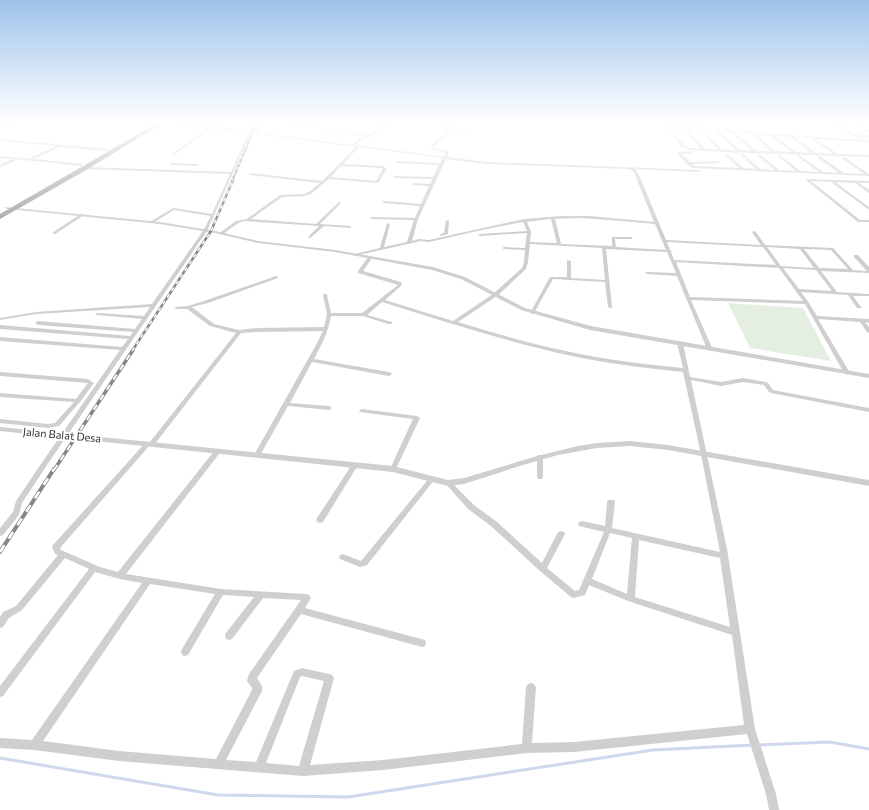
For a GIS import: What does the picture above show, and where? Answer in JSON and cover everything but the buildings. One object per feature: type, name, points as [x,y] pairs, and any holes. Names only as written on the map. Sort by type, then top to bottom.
[{"type":"highway","points":[[84,166],[94,159]]},
{"type":"highway","points":[[0,212],[10,208],[96,159]]},
{"type":"highway","points":[[0,217],[10,208]]},
{"type":"street","points":[[0,166],[16,159],[84,166],[232,173]]},
{"type":"street","points":[[163,170],[179,159]]},
{"type":"street","points":[[0,534],[13,517],[19,503],[65,435],[205,231],[238,159]]},
{"type":"street","points":[[248,220],[282,196],[308,195],[326,180],[346,159]]},
{"type":"street","points":[[409,243],[416,219],[444,159]]},
{"type":"street","points":[[451,159],[486,163],[631,169],[869,176]]},
{"type":"street","points":[[685,159],[693,168],[821,172],[869,176]]},
{"type":"street","points":[[698,159],[715,159],[724,169]]},
{"type":"street","points":[[731,159],[742,169]]},
{"type":"street","points":[[747,159],[759,170]]},
{"type":"street","points":[[763,159],[778,171]]},
{"type":"street","points":[[784,159],[798,171]]},
{"type":"street","points":[[803,159],[821,172]]},
{"type":"street","points":[[822,159],[842,173]]},
{"type":"street","points":[[845,159],[869,176]]},
{"type":"street","points":[[398,162],[441,163]]},
{"type":"street","points":[[688,162],[718,162]]},
{"type":"street","points":[[172,164],[197,165]]},
{"type":"street","points":[[250,174],[326,180],[377,182],[385,169],[382,167],[340,165]]},
{"type":"street","points":[[631,169],[637,175],[656,222],[670,251],[709,348]]},
{"type":"street","points":[[395,177],[435,178]]},
{"type":"street","points":[[869,182],[808,180],[859,220],[869,221]]},
{"type":"street","points":[[832,180],[869,209]]},
{"type":"street","points":[[855,181],[869,192]]},
{"type":"street","points":[[414,184],[432,185]]},
{"type":"street","points":[[384,202],[423,205]]},
{"type":"street","points":[[317,225],[339,203]]},
{"type":"street","points":[[10,208],[152,222],[222,233],[258,242],[358,255],[453,274],[514,306],[532,313],[600,331],[709,348],[869,376]]},
{"type":"street","points":[[152,222],[173,209],[213,215]]},
{"type":"street","points":[[54,233],[82,215]]},
{"type":"street","points":[[358,255],[507,221],[590,215],[642,224],[656,222]]},
{"type":"street","points":[[372,218],[416,219]]},
{"type":"street","points":[[553,218],[559,245]]},
{"type":"street","points":[[222,233],[237,222],[248,220],[350,227]]},
{"type":"street","points":[[454,322],[495,295],[524,268],[529,232],[524,220]]},
{"type":"street","points":[[421,241],[446,234],[447,221]]},
{"type":"street","points":[[382,249],[388,224]]},
{"type":"street","points":[[310,237],[323,225]]},
{"type":"street","points":[[480,235],[529,232]]},
{"type":"street","points":[[754,232],[807,303],[847,373]]},
{"type":"street","points":[[614,248],[613,238],[632,238]]},
{"type":"street","points":[[665,240],[831,249],[852,271]]},
{"type":"street","points":[[528,243],[670,251]]},
{"type":"street","points":[[604,247],[610,307]]},
{"type":"street","points":[[504,248],[527,249]]},
{"type":"street","points":[[802,249],[835,292]]},
{"type":"street","points":[[856,256],[869,271]]},
{"type":"street","points":[[363,315],[400,284],[360,272],[368,258]]},
{"type":"street","points":[[569,261],[569,279]]},
{"type":"street","points":[[674,261],[869,271]]},
{"type":"street","points":[[647,273],[679,275]]},
{"type":"street","points":[[177,308],[189,308],[276,277]]},
{"type":"street","points":[[532,313],[552,278],[607,281]]},
{"type":"street","points":[[798,290],[869,295]]},
{"type":"street","points":[[849,294],[859,307]]},
{"type":"street","points":[[257,456],[326,329],[332,314],[325,295]]},
{"type":"street","points":[[688,298],[807,303]]},
{"type":"street","points":[[381,300],[521,342],[572,354],[623,363],[685,370]]},
{"type":"street","points":[[0,319],[36,314],[152,307]]},
{"type":"street","points":[[189,308],[212,325],[239,332],[256,330],[326,329]]},
{"type":"street","points":[[96,314],[145,318]]},
{"type":"street","points":[[332,314],[363,315],[390,323]]},
{"type":"street","points":[[816,317],[869,321]]},
{"type":"street","points":[[861,320],[869,331]]},
{"type":"street","points":[[38,323],[136,331]]},
{"type":"street","points":[[0,327],[132,338]]},
{"type":"street","points":[[219,763],[257,691],[257,686],[252,681],[252,677],[307,599],[306,597],[221,592],[120,576],[94,568],[56,550],[58,545],[150,443],[239,332]]},
{"type":"street","points":[[0,339],[124,349]]},
{"type":"street","points":[[680,344],[724,556],[752,733],[771,794],[774,809]]},
{"type":"street","points":[[310,360],[389,374]]},
{"type":"street","points":[[0,374],[91,382],[78,401],[57,425],[48,426],[0,421]]},
{"type":"street","points":[[687,378],[721,384],[743,380],[766,384],[772,391],[869,410]]},
{"type":"street","points":[[0,395],[78,401]]},
{"type":"street","points":[[285,404],[329,408]]},
{"type":"street","points":[[362,411],[417,418],[393,469]]},
{"type":"street","name":"Jalan Balat Desa","points":[[0,429],[124,440],[217,452],[393,469],[448,483]]},
{"type":"street","points":[[448,483],[464,481],[540,457],[575,449],[617,444],[643,445],[704,454],[869,483]]},
{"type":"street","points":[[120,576],[217,452]]},
{"type":"street","points":[[540,457],[540,477]]},
{"type":"street","points":[[320,520],[356,465]]},
{"type":"street","points":[[343,557],[360,564],[364,563],[432,479]]},
{"type":"street","points":[[448,483],[471,507],[494,524],[542,569],[574,595],[582,592],[608,530],[611,502]]},
{"type":"street","points":[[582,524],[724,556]]},
{"type":"street","points":[[542,569],[561,534]]},
{"type":"street","points":[[631,599],[636,536]]},
{"type":"street","points":[[0,624],[6,615],[19,608],[64,554]]},
{"type":"street","points":[[0,693],[94,568]]},
{"type":"street","points":[[34,745],[148,580]]},
{"type":"street","points":[[587,581],[631,599],[736,633]]},
{"type":"street","points":[[185,652],[221,592]]},
{"type":"street","points":[[230,636],[260,595]]},
{"type":"street","points":[[299,610],[422,643]]},
{"type":"street","points":[[259,768],[297,674],[302,672],[329,678],[302,771]]},
{"type":"street","points":[[527,748],[530,687]]},
{"type":"street","points":[[0,743],[34,745],[119,756],[302,771],[391,764],[527,748],[574,747],[752,733]]},
{"type":"shaded area","points":[[728,303],[803,308],[831,361],[750,348]]},
{"type":"waterway","points":[[759,745],[830,742],[869,749]]},
{"type":"waterway","points":[[0,758],[218,795],[348,797],[653,750],[753,745]]},
{"type":"railway","points":[[232,181],[242,159]]},
{"type":"railway","points":[[132,351],[211,231],[233,180]]},
{"type":"railway","points":[[54,470],[133,350]]},
{"type":"railway","points":[[0,552],[54,469]]}]
